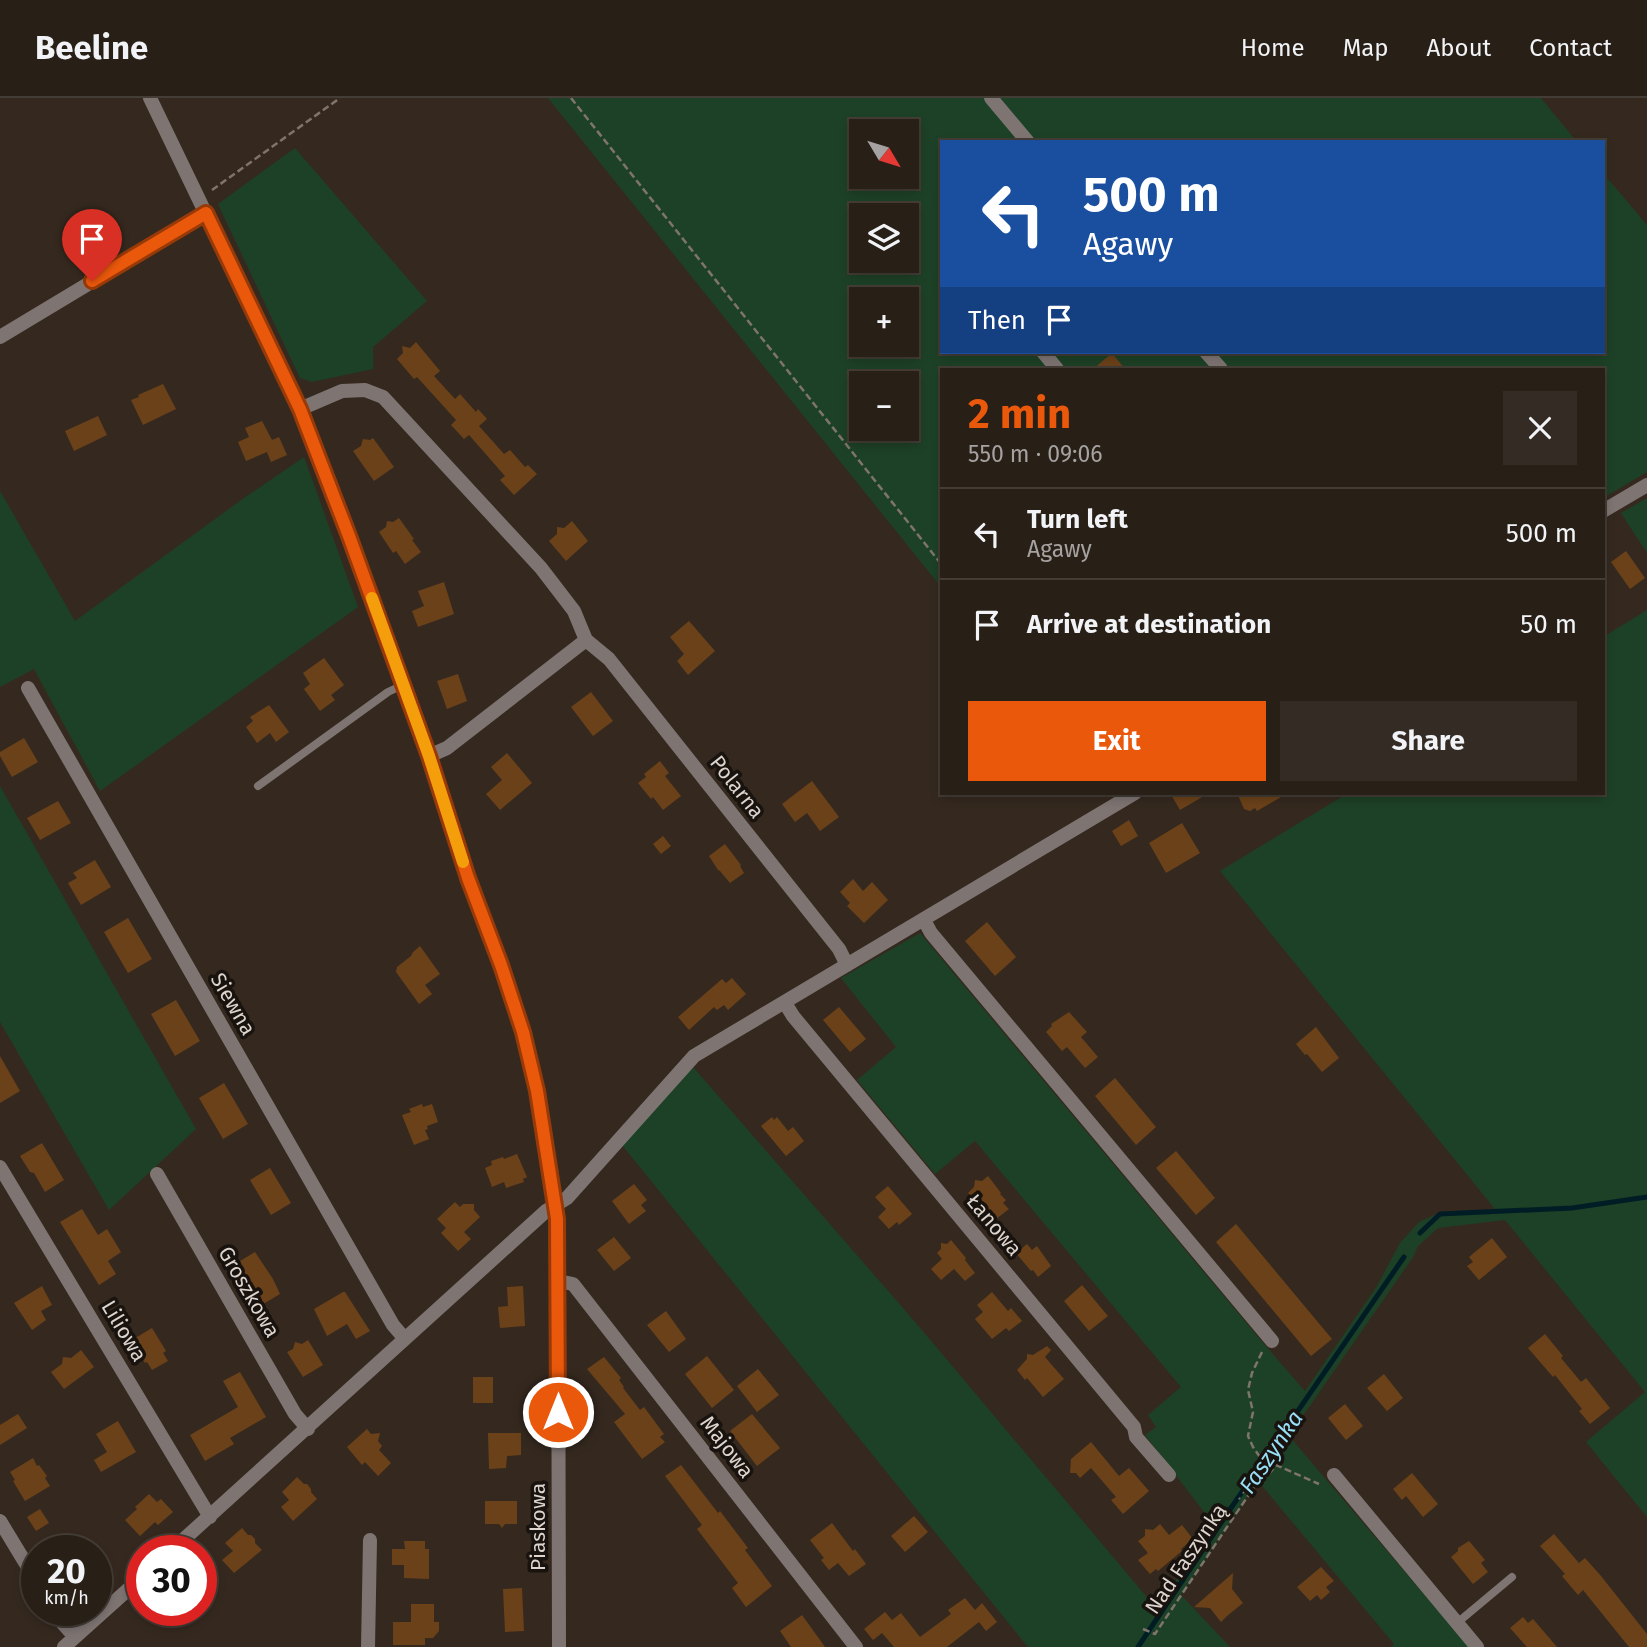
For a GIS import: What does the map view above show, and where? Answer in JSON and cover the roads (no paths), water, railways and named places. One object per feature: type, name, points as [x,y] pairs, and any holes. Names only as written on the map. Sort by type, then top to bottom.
[{"type":"street","name":"Piaskowa","points":[[150,98],[300,409],[429,756],[468,878],[523,1032],[537,1091],[556,1204],[558,1234],[559,1647]]},
{"type":"street","points":[[991,98],[1026,140]]},
{"type":"street","points":[[0,337],[206,213]]},
{"type":"street","points":[[1045,354],[1057,368]]},
{"type":"street","points":[[1208,354],[1220,368]]},
{"type":"street","name":"Polarna","points":[[300,409],[342,391],[365,390],[383,397],[541,568],[574,611],[586,640],[609,659],[839,949],[848,965]]},
{"type":"street","points":[[1605,510],[1647,485]]},
{"type":"street","points":[[429,756],[447,748],[586,640]]},
{"type":"street","name":"Siewna","points":[[28,688],[393,1325],[405,1339]]},
{"type":"street","points":[[189,1535],[546,1211],[567,1198],[694,1056],[1132,795]]},
{"type":"street","points":[[924,920],[931,933],[1269,1337]]},
{"type":"street","name":"Łanowa","points":[[785,1003],[1134,1427],[1136,1437],[1169,1475]]},
{"type":"street","name":"Liliowa","points":[[0,1167],[210,1517]]},
{"type":"street","name":"Groszkowa","points":[[157,1174],[295,1414],[307,1429]]},
{"type":"street","name":"Majowa","points":[[558,1282],[573,1284],[856,1647]]},
{"type":"street","points":[[1334,1475],[1476,1647]]},
{"type":"street","points":[[0,1521],[21,1556]]},
{"type":"street","points":[[368,1647],[370,1540]]},
{"type":"street","points":[[69,1642],[126,1591]]},
{"type":"lane","points":[[258,786],[388,692],[403,685]]},
{"type":"lane","points":[[1457,1623],[1513,1577]]},
{"type":"waterway","name":"Faszynka","points":[[1420,1233],[1440,1214],[1572,1208],[1647,1197]]},
{"type":"waterway","name":"Faszynka","points":[[1138,1647],[1404,1257]]}]
